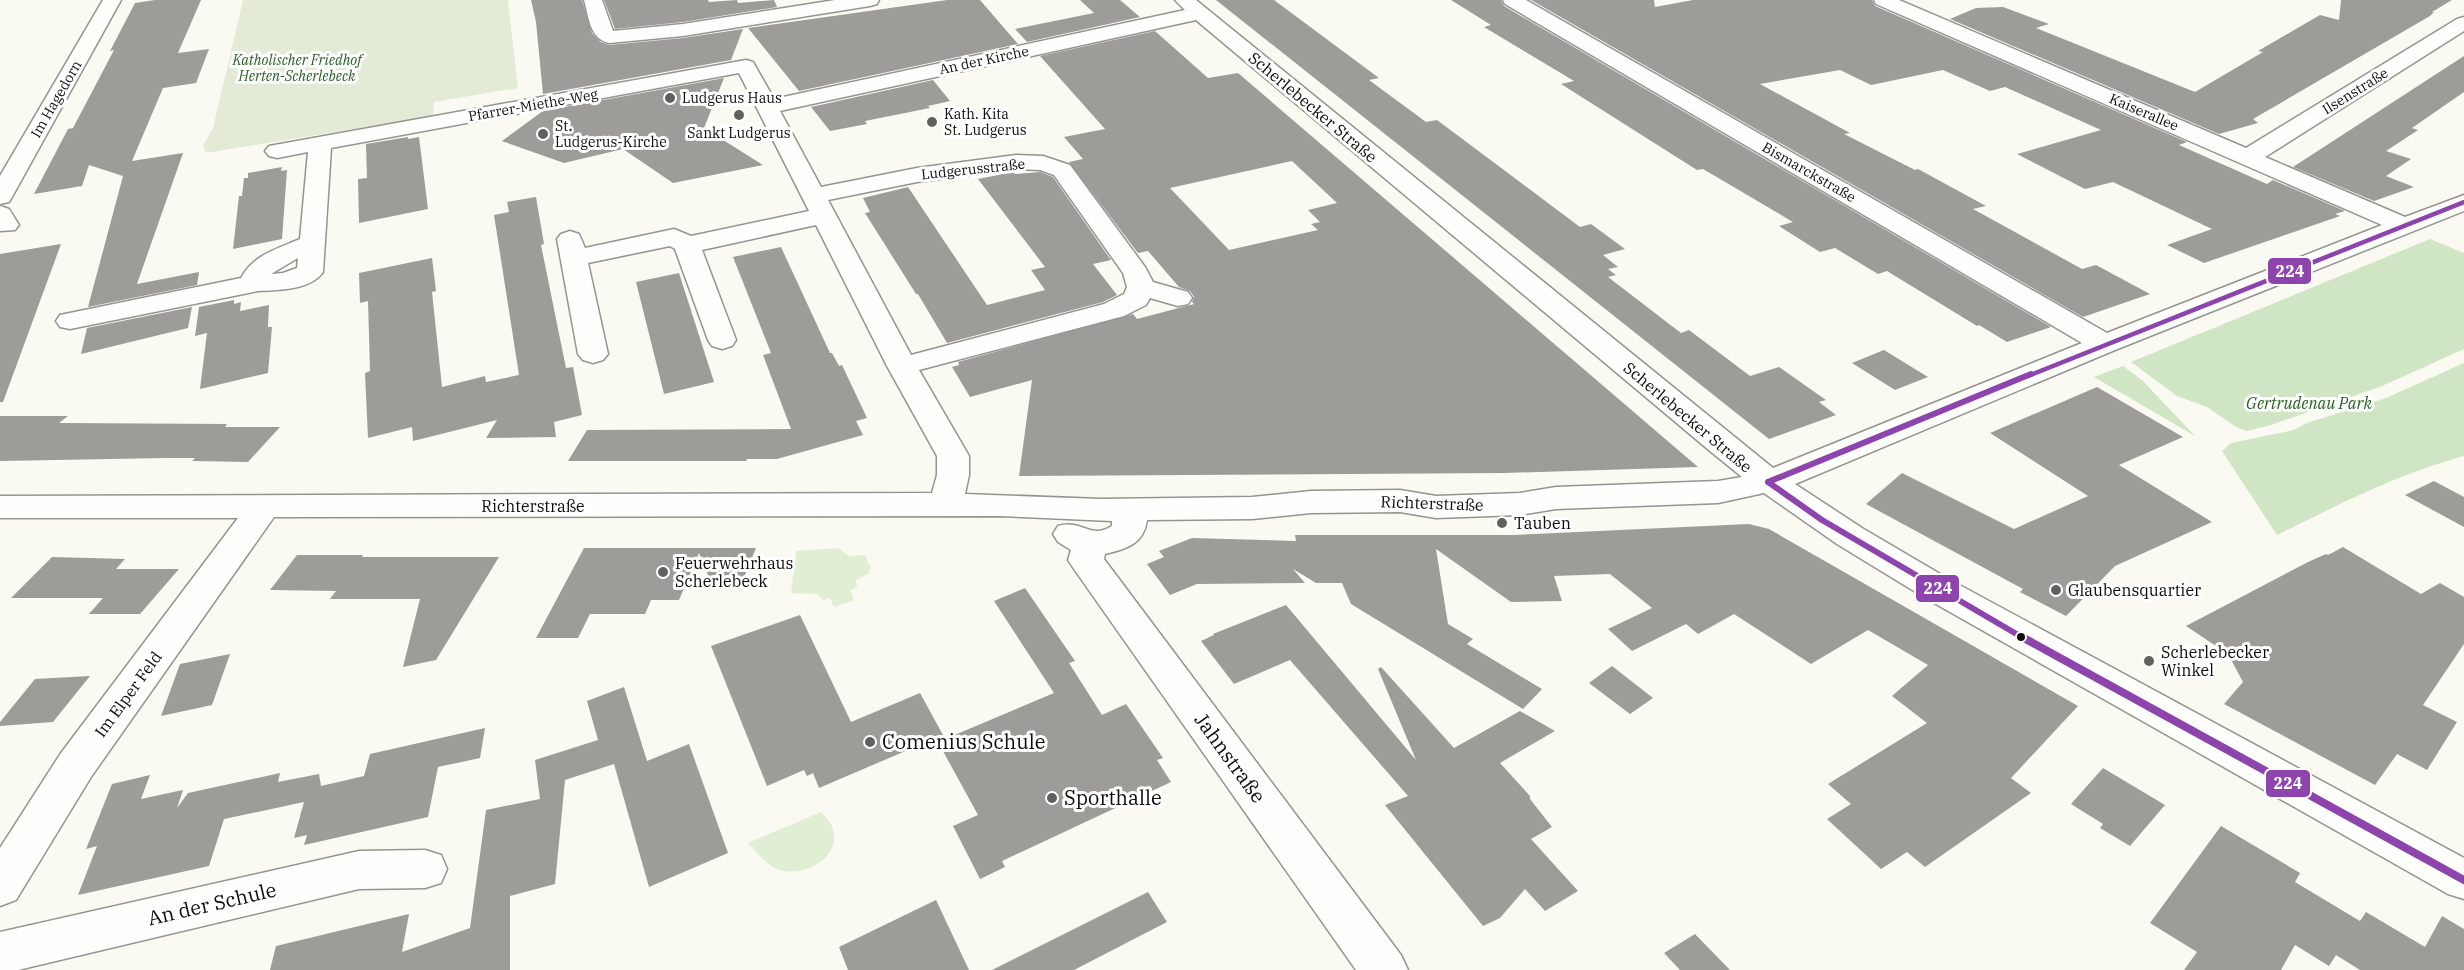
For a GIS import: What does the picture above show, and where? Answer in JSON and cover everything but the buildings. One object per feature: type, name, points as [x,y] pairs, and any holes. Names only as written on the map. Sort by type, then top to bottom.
[{"type":"street","name":"Im Hagedorn","points":[[0,197],[112,0]]},
{"type":"street","points":[[593,0],[603,33],[609,37],[683,30],[742,43],[870,0]]},
{"type":"street","name":"Bismarckstraße","points":[[1512,0],[2105,344]]},
{"type":"street","name":"Kaiserallee","points":[[1884,0],[2403,225]]},
{"type":"street","points":[[1913,13],[1938,3]]},
{"type":"street","name":"An der Kirche","points":[[768,107],[1192,7]]},
{"type":"street","name":"Scherlebecker Straße","points":[[1192,7],[1768,482],[1831,525],[1992,621],[2464,880]]},
{"type":"street","name":"Ilsenstraße","points":[[2244,156],[2255,153],[2464,23]]},
{"type":"street","points":[[742,43],[768,107],[902,366],[953,456],[955,467],[953,480],[944,505]]},
{"type":"street","name":"Pfarrer-Miethe-Weg","points":[[278,151],[320,144],[742,43]]},
{"type":"street","points":[[70,321],[258,283],[287,281],[310,273],[320,144]]},
{"type":"street","name":"Ludgerusstraße","points":[[820,206],[917,175],[1016,162],[1043,163],[1062,170],[1124,254],[1136,273],[1140,287]]},
{"type":"street","name":"Richterstraße","points":[[0,507],[944,505],[1131,510],[1252,508],[1311,502],[1400,501],[1436,507],[1520,504],[1556,498],[1718,492],[1768,482],[2105,344],[2464,202]]},
{"type":"street","points":[[593,354],[574,259],[689,250],[820,206]]},
{"type":"street","points":[[689,250],[722,340]]},
{"type":"street","points":[[902,366],[1114,310],[1136,299],[1140,287],[1178,298]]},
{"type":"street","name":"Im Elper Feld","points":[[0,886],[76,765],[264,507]]},
{"type":"street","points":[[1066,510],[1065,521],[1068,531],[1078,541],[1103,544],[1117,540],[1128,531],[1131,510]]},
{"type":"street","name":"Jahnstraße","points":[[1090,544],[1086,560],[1384,970]]},
{"type":"street","name":"An der Schule","points":[[0,953],[359,870],[425,869]]},
{"type":"green space","name":"Katholischer Friedhof Herten-Scherlebeck","points":[[243,0],[508,0],[518,88],[434,102],[433,116],[206,153],[203,146],[213,128]]},
{"type":"green space","name":"Gertrudenau Park","points":[[2430,239],[2464,253],[2464,349],[2382,386],[2271,425],[2247,431],[2236,427],[2207,407],[2177,396],[2131,362]]},
{"type":"green space","points":[[2464,363],[2464,456],[2391,481],[2277,535],[2222,451],[2231,443],[2294,430],[2307,423],[2386,398]]},
{"type":"green space","points":[[2123,366],[2142,380],[2195,436],[2094,377]]},
{"type":"green space","points":[[838,548],[849,556],[865,555],[871,568],[868,574],[856,580],[857,588],[850,590],[854,600],[834,607],[830,598],[824,600],[817,594],[791,593],[796,551]]},
{"type":"green space","points":[[821,812],[832,826],[834,839],[831,851],[811,867],[797,871],[783,871],[768,864],[748,843]]},
{"type":"transit line","name":"224","points":[[1768,482],[2105,344],[2464,202]]},
{"type":"transit line","name":"224","points":[[1768,482],[1822,520],[1992,621],[2464,880]]},
{"type":"place","name":"Ludgerus Haus","points":[[670,98]]},
{"type":"place","name":"Sankt Ludgerus","points":[[739,115]]},
{"type":"place","name":"Kath. Kita St. Ludgerus","points":[[932,122]]},
{"type":"place","name":"St. Ludgerus-Kirche","points":[[543,134]]},
{"type":"place","name":"Tauben","points":[[1502,523]]},
{"type":"place","name":"Feuerwehrhaus Scherlebeck","points":[[663,572]]},
{"type":"place","name":"Glaubensquartier","points":[[2056,590]]},
{"type":"place","name":"Scherlebecker Winkel","points":[[2149,661]]},
{"type":"place","name":"Comenius Schule","points":[[870,742]]},
{"type":"place","name":"Sporthalle","points":[[1052,798]]}]
